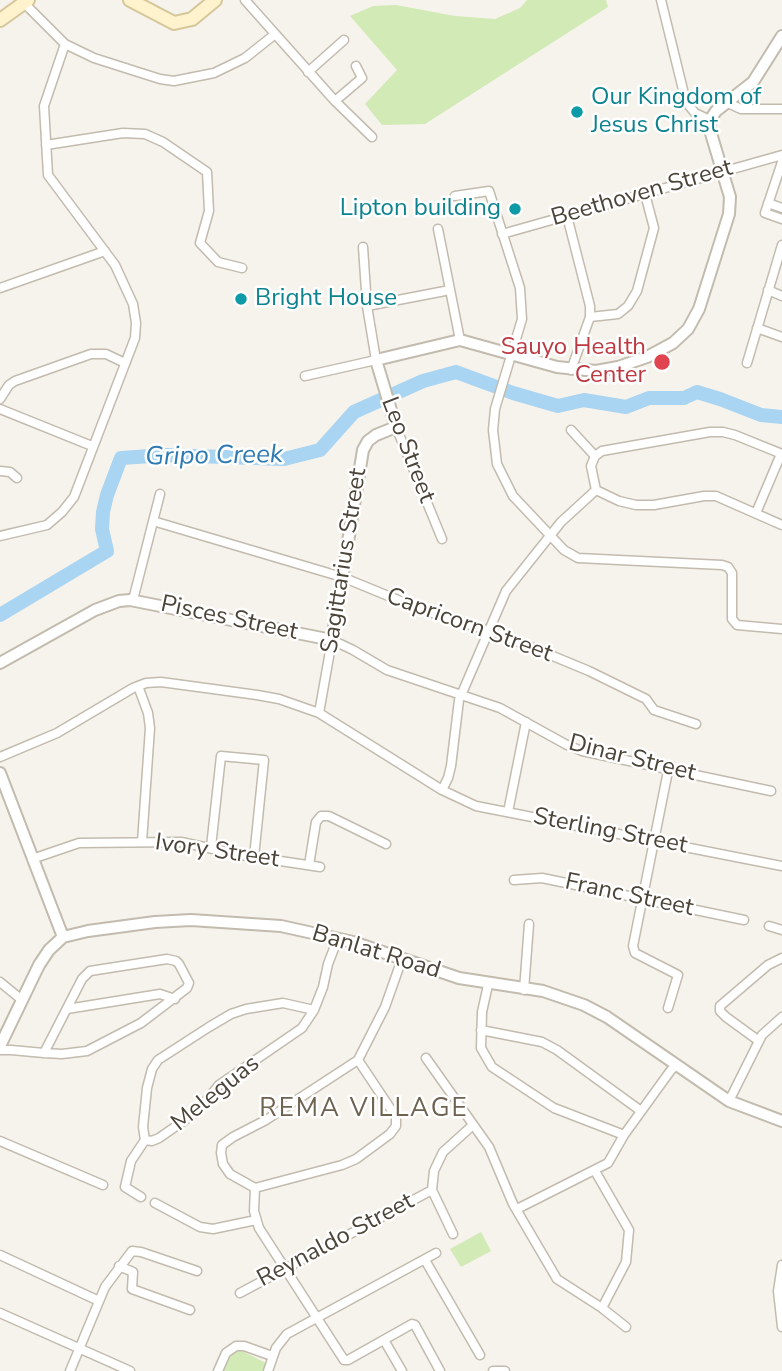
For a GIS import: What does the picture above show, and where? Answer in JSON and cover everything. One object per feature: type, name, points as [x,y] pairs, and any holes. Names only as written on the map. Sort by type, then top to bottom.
[{"type":"main road","points":[[134,1],[174,23],[192,19],[215,0]]},
{"type":"main road","points":[[0,20],[26,1]]},
{"type":"street","points":[[245,0],[308,72],[372,137]]},
{"type":"street","points":[[661,0],[686,102],[695,113],[710,120]]},
{"type":"street","points":[[26,1],[65,44],[94,58],[174,81],[229,68],[274,35]]},
{"type":"street","points":[[305,376],[460,341],[571,370],[607,370],[647,357],[673,343],[688,329],[699,309],[729,214],[730,197],[710,130],[710,120],[716,111],[753,82],[782,36]]},
{"type":"street","points":[[308,72],[344,40]]},
{"type":"street","points":[[0,536],[47,525],[74,497],[135,338],[133,304],[116,265],[48,175],[44,106],[65,44]]},
{"type":"street","points":[[335,101],[362,78],[356,65]]},
{"type":"street","points":[[728,103],[741,109],[782,109]]},
{"type":"street","points":[[46,145],[123,133],[145,134],[163,142],[207,172],[209,211],[200,243],[218,262],[242,268]]},
{"type":"street","name":"Beethoven Street","points":[[502,234],[782,155]]},
{"type":"street","points":[[782,163],[765,213],[782,219]]},
{"type":"street","points":[[455,196],[489,191],[523,304],[522,319],[499,393],[493,430],[497,464],[513,496],[564,550],[578,558],[722,565],[732,573],[733,619],[737,625],[782,629]]},
{"type":"street","points":[[590,317],[618,314],[628,306],[637,291],[654,228],[645,194]]},
{"type":"street","points":[[768,203],[782,208]]},
{"type":"street","points":[[567,216],[587,291],[590,317],[571,370]]},
{"type":"street","points":[[438,229],[460,341]]},
{"type":"street","points":[[747,363],[782,245]]},
{"type":"street","points":[[363,247],[367,306],[376,360]]},
{"type":"street","points":[[0,288],[105,251]]},
{"type":"street","points":[[367,306],[450,290]]},
{"type":"street","points":[[768,290],[782,296]]},
{"type":"street","points":[[757,328],[782,337]]},
{"type":"street","points":[[0,399],[15,381],[91,354],[106,355],[125,363]]},
{"type":"street","name":"Leo Street","points":[[376,360],[396,427],[442,540]]},
{"type":"street","points":[[0,409],[92,446]]},
{"type":"street","name":"Sagittarius Street","points":[[319,713],[363,450],[368,441],[376,435],[396,427]]},
{"type":"street","points":[[571,430],[594,456]]},
{"type":"street","points":[[594,456],[602,452],[710,432],[735,436],[781,454],[755,513]]},
{"type":"street","points":[[594,456],[592,466],[596,490]]},
{"type":"street","points":[[0,471],[10,472],[17,478]]},
{"type":"street","points":[[442,790],[451,765],[461,694],[506,591],[549,535],[596,490]]},
{"type":"street","points":[[596,490],[620,502],[636,505],[654,505],[710,495],[782,525]]},
{"type":"street","points":[[133,600],[160,494]]},
{"type":"street","name":"Capricorn Street","points":[[153,521],[342,577],[420,610],[489,630],[589,671],[646,699],[654,710],[696,724]]},
{"type":"street","name":"Pisces Street","points":[[0,663],[95,610],[119,601],[133,600],[332,640],[387,670],[461,694]]},
{"type":"street","name":"Sterling Street","points":[[138,686],[161,682],[279,699],[319,713],[442,790],[476,806],[782,866]]},
{"type":"street","points":[[0,757],[57,733],[138,686],[148,713],[150,728],[142,842]]},
{"type":"street","name":"Dinar Street","points":[[461,694],[500,708],[582,751],[771,791]]},
{"type":"street","points":[[508,812],[526,722]]},
{"type":"street","points":[[211,848],[221,756],[264,760],[254,857]]},
{"type":"street","points":[[668,771],[633,950],[678,975],[668,1008]]},
{"type":"street","points":[[0,773],[63,937],[44,956],[0,1048],[44,1053],[87,1051],[141,1023],[175,999],[189,982],[179,964],[172,959],[95,970],[85,975],[44,1053]]},
{"type":"street","points":[[309,864],[316,822],[321,816],[329,816],[387,844]]},
{"type":"street","name":"Ivory Street","points":[[32,859],[79,843],[181,842],[320,867]]},
{"type":"street","name":"Franc Street","points":[[514,880],[542,878],[744,920]]},
{"type":"street","name":"Banlat Road","points":[[63,937],[110,928],[191,920],[281,926],[338,938],[459,978],[553,994],[584,1004],[729,1101],[782,1121]]},
{"type":"street","points":[[523,990],[528,924]]},
{"type":"street","points":[[769,926],[782,930]]},
{"type":"street","points":[[141,1197],[125,1187],[131,1161],[145,1140],[143,1126],[147,1088],[152,1069],[158,1060],[209,1027],[246,1009],[283,1003],[314,1010],[338,938]]},
{"type":"street","points":[[759,1041],[726,1017],[720,1011],[720,1006],[768,965],[782,958]]},
{"type":"street","points":[[358,1060],[396,1117],[396,1126],[390,1134],[356,1159],[342,1165],[255,1188],[230,1174],[223,1164],[222,1145],[266,1120],[358,1060],[385,1007],[402,959]]},
{"type":"street","points":[[0,982],[22,1000]]},
{"type":"street","points":[[488,985],[482,1012],[481,1048],[492,1067],[554,1108],[624,1135]]},
{"type":"street","points":[[67,1009],[160,994],[175,999]]},
{"type":"street","name":"Meleguas","points":[[145,1140],[159,1138],[198,1111],[219,1085],[302,1028],[314,1010]]},
{"type":"street","points":[[729,1101],[759,1041],[782,1017]]},
{"type":"street","points":[[481,1030],[542,1042],[641,1111]]},
{"type":"street","points":[[426,1058],[489,1147],[517,1209],[557,1279],[626,1327]]},
{"type":"street","points":[[517,1209],[570,1181],[596,1171],[609,1162],[624,1135],[676,1066]]},
{"type":"street","points":[[453,1234],[432,1190],[434,1171],[443,1152],[473,1125]]},
{"type":"street","points":[[0,1141],[103,1185]]},
{"type":"street","points":[[596,1171],[629,1230],[626,1262],[602,1308]]},
{"type":"street","points":[[255,1188],[256,1220],[344,1360],[412,1324],[440,1371]]},
{"type":"street","name":"Reynaldo Street","points":[[240,1293],[432,1190]]},
{"type":"street","points":[[155,1203],[200,1227],[213,1229],[256,1220]]},
{"type":"street","points":[[69,1371],[99,1301],[119,1266],[132,1251],[136,1250],[197,1271]]},
{"type":"street","points":[[268,1371],[280,1340],[287,1334],[436,1253]]},
{"type":"street","points":[[0,1255],[99,1301]]},
{"type":"street","points":[[425,1260],[480,1355]]},
{"type":"street","points":[[782,1265],[778,1290],[782,1327]]},
{"type":"street","points":[[119,1266],[133,1272],[132,1289],[190,1310]]},
{"type":"street","points":[[0,1313],[130,1371]]},
{"type":"street","points":[[384,1340],[402,1371]]},
{"type":"street","points":[[218,1371],[226,1353],[236,1346],[244,1346],[272,1356]]},
{"type":"street","points":[[493,1371],[505,1371]]},
{"type":"green space","points":[[527,0],[606,0],[608,7],[425,124],[382,125],[365,104],[397,70],[350,16],[373,6],[396,5],[455,16],[495,19],[520,8]]},
{"type":"green space","points":[[481,1232],[491,1251],[461,1267],[450,1249]]},
{"type":"green space","points":[[242,1351],[266,1363],[264,1371],[223,1371],[233,1352]]},
{"type":"waterway","name":"Gripo Creek","points":[[0,615],[107,551],[102,529],[103,512],[121,458],[166,455],[284,459],[320,450],[354,412],[423,381],[456,372],[558,406],[584,400],[626,407],[649,398],[684,398],[697,392],[761,415],[782,417]]},
{"type":"place","name":"Our Kingdom of Jesus Christ","points":[[577,112]]},
{"type":"place","name":"Lipton building","points":[[515,209]]},
{"type":"place","name":"Bright House","points":[[241,299]]},
{"type":"place","name":"Sauyo Health Center","points":[[662,362]]},
{"type":"district","name":"REMA VILLAGE","points":[[364,1110]]}]
